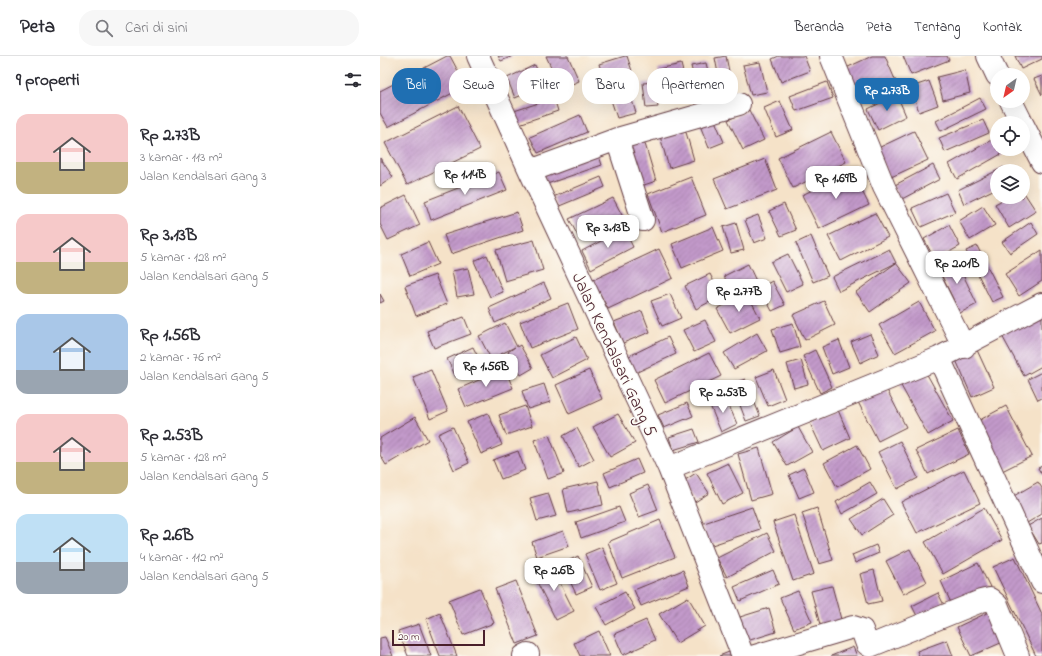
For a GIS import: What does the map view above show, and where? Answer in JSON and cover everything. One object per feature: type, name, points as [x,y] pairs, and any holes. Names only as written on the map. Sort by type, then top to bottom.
[{"type":"street","name":"Jalan Kendalsari Gang 5","points":[[478,56],[669,468],[743,656]]},
{"type":"street","points":[[831,56],[884,187],[964,347]]},
{"type":"street","points":[[988,56],[994,68]]},
{"type":"street","points":[[530,171],[618,139],[739,104]]},
{"type":"street","points":[[618,139],[644,220]]},
{"type":"street","points":[[1030,139],[1042,162]]},
{"type":"street","points":[[669,468],[940,358],[964,347],[1042,304]]},
{"type":"street","points":[[940,358],[1042,582]]},
{"type":"street","points":[[755,656],[853,627],[862,630],[867,644],[870,646],[981,601],[990,599],[997,605],[1018,656]]},
{"type":"building","points":[[447,56],[450,56],[456,68],[449,68],[449,95],[441,99],[441,68],[424,68]]},
{"type":"building","points":[[498,56],[513,56],[501,61]]},
{"type":"building","points":[[546,56],[568,56],[573,68],[551,68]]},
{"type":"building","points":[[627,56],[631,68],[600,68],[599,64]]},
{"type":"building","points":[[726,56],[728,68],[717,68],[715,58]]},
{"type":"building","points":[[779,56],[804,56],[810,71],[781,82],[772,59]]},
{"type":"building","points":[[872,56],[885,56],[896,82],[859,98],[846,68]]},
{"type":"building","points":[[903,56],[947,56],[949,60],[911,75]]},
{"type":"building","points":[[1015,56],[1042,56],[1042,59],[1021,68]]},
{"type":"building","points":[[760,62],[767,92],[751,95],[743,65]]},
{"type":"building","points":[[706,63],[707,68],[691,68],[691,66]]},
{"type":"building","points":[[681,64],[682,68],[663,68]]},
{"type":"building","points":[[535,65],[536,68],[529,68]]},
{"type":"building","points":[[574,70],[579,81],[574,83]]},
{"type":"building","points":[[965,70],[970,93],[943,100],[937,77]]},
{"type":"building","points":[[517,73],[517,97],[515,98],[509,83],[509,77]]},
{"type":"building","points":[[1042,76],[1042,95],[1034,79]]},
{"type":"building","points":[[929,81],[938,105],[919,112],[911,87]]},
{"type":"building","points":[[827,82],[833,98],[796,111],[790,96]]},
{"type":"building","points":[[643,83],[647,83],[647,104],[658,104],[658,107],[646,108]]},
{"type":"building","points":[[392,85],[392,104],[432,104],[388,127],[380,113],[380,91]]},
{"type":"building","points":[[897,95],[906,116],[878,130],[868,109]]},
{"type":"building","points":[[980,98],[986,109],[941,131],[936,121]]},
{"type":"building","points":[[780,101],[793,130],[776,137],[764,108]]},
{"type":"building","points":[[536,104],[556,104],[558,111],[516,125],[511,112]]},
{"type":"building","points":[[612,104],[633,104],[636,113],[617,118]]},
{"type":"building","points":[[458,106],[480,149],[407,185],[385,143]]},
{"type":"building","points":[[749,110],[764,140],[743,150],[728,120]]},
{"type":"building","points":[[580,115],[587,132],[538,153],[530,137]]},
{"type":"building","points":[[713,116],[724,142],[709,148],[699,123]]},
{"type":"building","points":[[983,120],[989,133],[945,152],[939,138]]},
{"type":"building","points":[[683,122],[694,160],[669,168],[658,129]]},
{"type":"building","points":[[914,131],[928,160],[889,178],[876,149]]},
{"type":"building","points":[[831,132],[846,162],[793,188],[778,158]]},
{"type":"building","points":[[643,137],[656,181],[638,187],[624,143]]},
{"type":"building","points":[[990,141],[990,156],[998,156],[957,179],[949,164]]},
{"type":"building","points":[[597,150],[602,165],[547,184],[542,170]]},
{"type":"building","points":[[380,158],[393,177],[380,186]]},
{"type":"building","points":[[765,159],[777,190],[727,209],[714,179]]},
{"type":"building","points":[[933,165],[940,179],[900,200],[893,186]]},
{"type":"building","points":[[852,171],[869,205],[819,229],[802,195]]},
{"type":"building","points":[[499,172],[507,190],[431,220],[425,201]]},
{"type":"building","points":[[990,174],[990,191],[964,204],[958,190]]},
{"type":"building","points":[[601,177],[605,187],[557,207],[553,197]]},
{"type":"building","points":[[691,177],[706,215],[662,232],[648,194]]},
{"type":"building","points":[[946,193],[955,212],[921,227],[912,208]]},
{"type":"building","points":[[406,195],[420,225],[388,240],[380,224],[380,208]]},
{"type":"building","points":[[613,198],[623,217],[579,238],[569,219]]},
{"type":"building","points":[[1030,202],[1036,211],[1009,228],[995,204],[1030,204]]},
{"type":"building","points":[[784,204],[796,230],[781,236],[769,211]]},
{"type":"building","points":[[983,206],[995,225],[970,240],[959,221]]},
{"type":"building","points":[[517,212],[523,230],[451,254],[444,235]]},
{"type":"building","points":[[875,213],[888,237],[841,261],[828,236]]},
{"type":"building","points":[[758,215],[767,238],[754,243],[745,220]]},
{"type":"building","points":[[1031,222],[1038,234],[1010,253],[1002,242]]},
{"type":"building","points":[[736,223],[744,250],[731,253],[723,227]]},
{"type":"building","points":[[949,225],[960,246],[935,260],[924,239]]},
{"type":"building","points":[[713,227],[723,251],[682,268],[672,244]]},
{"type":"building","points":[[624,229],[633,247],[591,269],[582,251]]},
{"type":"building","points":[[811,236],[828,276],[813,282],[796,243]]},
{"type":"building","points":[[534,240],[543,270],[505,281],[496,250]]},
{"type":"building","points":[[428,242],[438,264],[410,276],[401,254]]},
{"type":"building","points":[[977,246],[1003,297],[992,302],[966,251]]},
{"type":"building","points":[[659,249],[673,278],[608,309],[593,280]]},
{"type":"building","points":[[889,249],[896,263],[839,291],[832,277]]},
{"type":"building","points":[[1042,250],[1042,281],[1019,296],[1005,274]]},
{"type":"building","points":[[788,254],[803,284],[786,292],[771,262]]},
{"type":"building","points":[[487,255],[503,292],[490,297],[474,261]]},
{"type":"building","points":[[955,258],[977,304],[960,313],[937,266]]},
{"type":"building","points":[[896,263],[911,283],[870,312],[856,292]]},
{"type":"building","points":[[748,264],[756,281],[731,292],[724,276]]},
{"type":"building","points":[[468,268],[474,294],[457,297],[452,271]]},
{"type":"building","points":[[710,274],[721,296],[696,309],[685,286]]},
{"type":"building","points":[[435,275],[447,304],[416,316],[405,286]]},
{"type":"building","points":[[772,281],[785,305],[772,311],[760,288]]},
{"type":"building","points":[[544,283],[551,298],[495,323],[489,308]]},
{"type":"building","points":[[747,293],[760,318],[730,333],[717,309]]},
{"type":"building","points":[[380,294],[384,301],[380,303]]},
{"type":"building","points":[[670,294],[681,318],[662,326],[651,301]]},
{"type":"building","points":[[824,301],[835,325],[805,340],[793,315]]},
{"type":"building","points":[[919,302],[935,331],[895,353],[879,325]]},
{"type":"building","points":[[568,303],[578,329],[530,348],[520,322]]},
{"type":"building","points":[[642,311],[650,332],[623,343],[614,322]]},
{"type":"building","points":[[1042,312],[1042,366],[1024,376],[1001,334]]},
{"type":"building","points":[[464,317],[471,334],[434,348],[427,331]]},
{"type":"building","points":[[705,320],[716,342],[694,352],[683,330]]},
{"type":"building","points":[[505,323],[517,347],[520,345],[533,368],[521,375],[508,352],[515,347],[491,359],[479,336]]},
{"type":"building","points":[[793,323],[800,347],[780,353],[772,329]]},
{"type":"building","points":[[757,333],[767,351],[734,369],[724,353]]},
{"type":"building","points":[[870,334],[879,354],[860,363],[851,342]]},
{"type":"building","points":[[576,337],[587,360],[552,378],[540,355]]},
{"type":"building","points":[[668,337],[676,354],[633,374],[625,358]]},
{"type":"building","points":[[839,340],[849,367],[832,374],[822,347]]},
{"type":"building","points":[[473,347],[482,365],[456,377],[447,359]]},
{"type":"building","points":[[815,350],[832,387],[820,393],[803,356]]},
{"type":"building","points":[[977,350],[994,387],[972,397],[956,360]]},
{"type":"building","points":[[709,353],[721,376],[665,403],[654,380]]},
{"type":"building","points":[[801,360],[808,384],[794,388],[787,364]]},
{"type":"building","points":[[505,369],[513,388],[466,407],[458,389]]},
{"type":"building","points":[[924,369],[953,421],[928,435],[899,382]]},
{"type":"building","points":[[431,370],[448,411],[430,419],[413,377]]},
{"type":"building","points":[[589,370],[602,399],[569,414],[556,385]]},
{"type":"building","points":[[774,370],[785,399],[768,406],[756,377]]},
{"type":"building","points":[[1042,372],[1042,398],[1038,400],[1028,379]]},
{"type":"building","points":[[745,379],[760,416],[746,421],[732,384]]},
{"type":"building","points":[[544,384],[550,402],[528,409],[522,391]]},
{"type":"building","points":[[886,388],[906,427],[878,441],[858,402]]},
{"type":"building","points":[[725,396],[737,424],[721,432],[709,403]]},
{"type":"building","points":[[687,403],[693,416],[664,428],[658,415]]},
{"type":"building","points":[[525,406],[532,426],[506,435],[499,415]]},
{"type":"building","points":[[1006,406],[1032,456],[1002,471],[976,422]]},
{"type":"building","points":[[838,410],[850,438],[823,451],[810,423]]},
{"type":"building","points":[[488,413],[502,445],[481,454],[467,422]]},
{"type":"building","points":[[618,414],[635,443],[610,457],[593,427]]},
{"type":"building","points":[[415,417],[428,440],[386,465],[380,455],[380,438]]},
{"type":"building","points":[[453,427],[469,463],[454,470],[438,434]]},
{"type":"building","points":[[798,427],[812,452],[787,466],[773,442]]},
{"type":"building","points":[[577,428],[594,459],[579,467],[563,436]]},
{"type":"building","points":[[694,429],[699,442],[673,450],[669,437]]},
{"type":"building","points":[[958,430],[969,454],[928,474],[916,450]]},
{"type":"building","points":[[549,435],[564,473],[548,479],[534,440]]},
{"type":"building","points":[[900,441],[918,478],[897,489],[878,452]]},
{"type":"building","points":[[857,445],[870,469],[837,487],[824,463]]},
{"type":"building","points":[[759,448],[772,494],[751,500],[738,454]]},
{"type":"building","points":[[518,451],[525,470],[501,479],[493,460]]},
{"type":"building","points":[[637,459],[643,473],[610,487],[604,473]]},
{"type":"building","points":[[728,463],[743,493],[722,504],[707,473]]},
{"type":"building","points":[[1042,466],[1042,475],[1038,468]]},
{"type":"building","points":[[804,468],[814,492],[799,498],[789,475]]},
{"type":"building","points":[[964,470],[980,503],[917,533],[901,502]]},
{"type":"building","points":[[696,473],[709,493],[695,502],[682,482]]},
{"type":"building","points":[[598,481],[603,505],[568,513],[563,489]]},
{"type":"building","points":[[870,482],[877,494],[842,514],[836,502]]},
{"type":"building","points":[[1038,482],[1042,488],[1042,514],[1027,523],[1012,497]]},
{"type":"building","points":[[648,485],[658,510],[639,517],[629,493]]},
{"type":"building","points":[[548,493],[556,516],[537,521],[530,498]]},
{"type":"building","points":[[883,499],[893,515],[862,535],[851,519]]},
{"type":"building","points":[[619,507],[625,522],[581,538],[576,522]]},
{"type":"building","points":[[752,507],[760,529],[709,546],[701,524]]},
{"type":"building","points":[[817,508],[833,560],[819,564],[802,513]]},
{"type":"building","points":[[984,508],[1002,540],[943,574],[925,542]]},
{"type":"building","points":[[794,515],[814,574],[793,581],[773,522]]},
{"type":"building","points":[[1042,518],[1042,543],[1039,544],[1028,526]]},
{"type":"building","points":[[660,520],[675,557],[622,578],[608,542]]},
{"type":"building","points":[[563,531],[569,546],[537,557],[532,542]]},
{"type":"building","points":[[767,533],[776,551],[727,577],[717,558]]},
{"type":"building","points":[[876,545],[879,553],[855,563],[852,555]]},
{"type":"building","points":[[602,547],[617,583],[600,590],[585,554]]},
{"type":"building","points":[[910,549],[927,582],[903,594],[886,561]]},
{"type":"building","points":[[578,556],[592,587],[576,594],[562,564]]},
{"type":"building","points":[[1015,557],[1042,614],[1042,656],[1036,656],[993,567]]},
{"type":"building","points":[[978,563],[990,587],[952,605],[941,581]]},
{"type":"building","points":[[551,565],[574,611],[556,620],[533,574]]},
{"type":"building","points":[[683,570],[689,586],[641,606],[634,590]]},
{"type":"building","points":[[773,570],[779,584],[740,601],[734,587]]},
{"type":"building","points":[[874,570],[882,601],[868,604],[860,574]]},
{"type":"building","points":[[516,581],[538,636],[517,644],[495,589]]},
{"type":"building","points":[[832,586],[842,623],[821,628],[811,591]]},
{"type":"building","points":[[480,588],[494,623],[463,635],[449,600]]},
{"type":"building","points":[[798,591],[812,622],[794,629],[780,598]]},
{"type":"building","points":[[625,592],[635,609],[606,625],[596,607]]},
{"type":"building","points":[[938,593],[944,605],[918,618],[912,606]]},
{"type":"building","points":[[688,597],[705,626],[677,643],[659,614]]},
{"type":"building","points":[[769,608],[776,632],[747,641],[740,617]]},
{"type":"building","points":[[989,612],[1003,642],[971,656],[957,627]]},
{"type":"building","points":[[440,613],[457,656],[440,656],[426,619]]},
{"type":"building","points":[[646,620],[655,640],[623,655],[614,634]]},
{"type":"building","points":[[419,624],[431,656],[408,656],[398,631]]},
{"type":"building","points":[[599,631],[610,656],[580,656],[574,643]]},
{"type":"building","points":[[385,637],[393,656],[380,656],[380,638]]},
{"type":"building","points":[[947,640],[953,656],[919,656],[917,651]]},
{"type":"building","points":[[853,647],[857,656],[831,656]]},
{"type":"building","points":[[729,652],[730,656],[719,656]]}]
